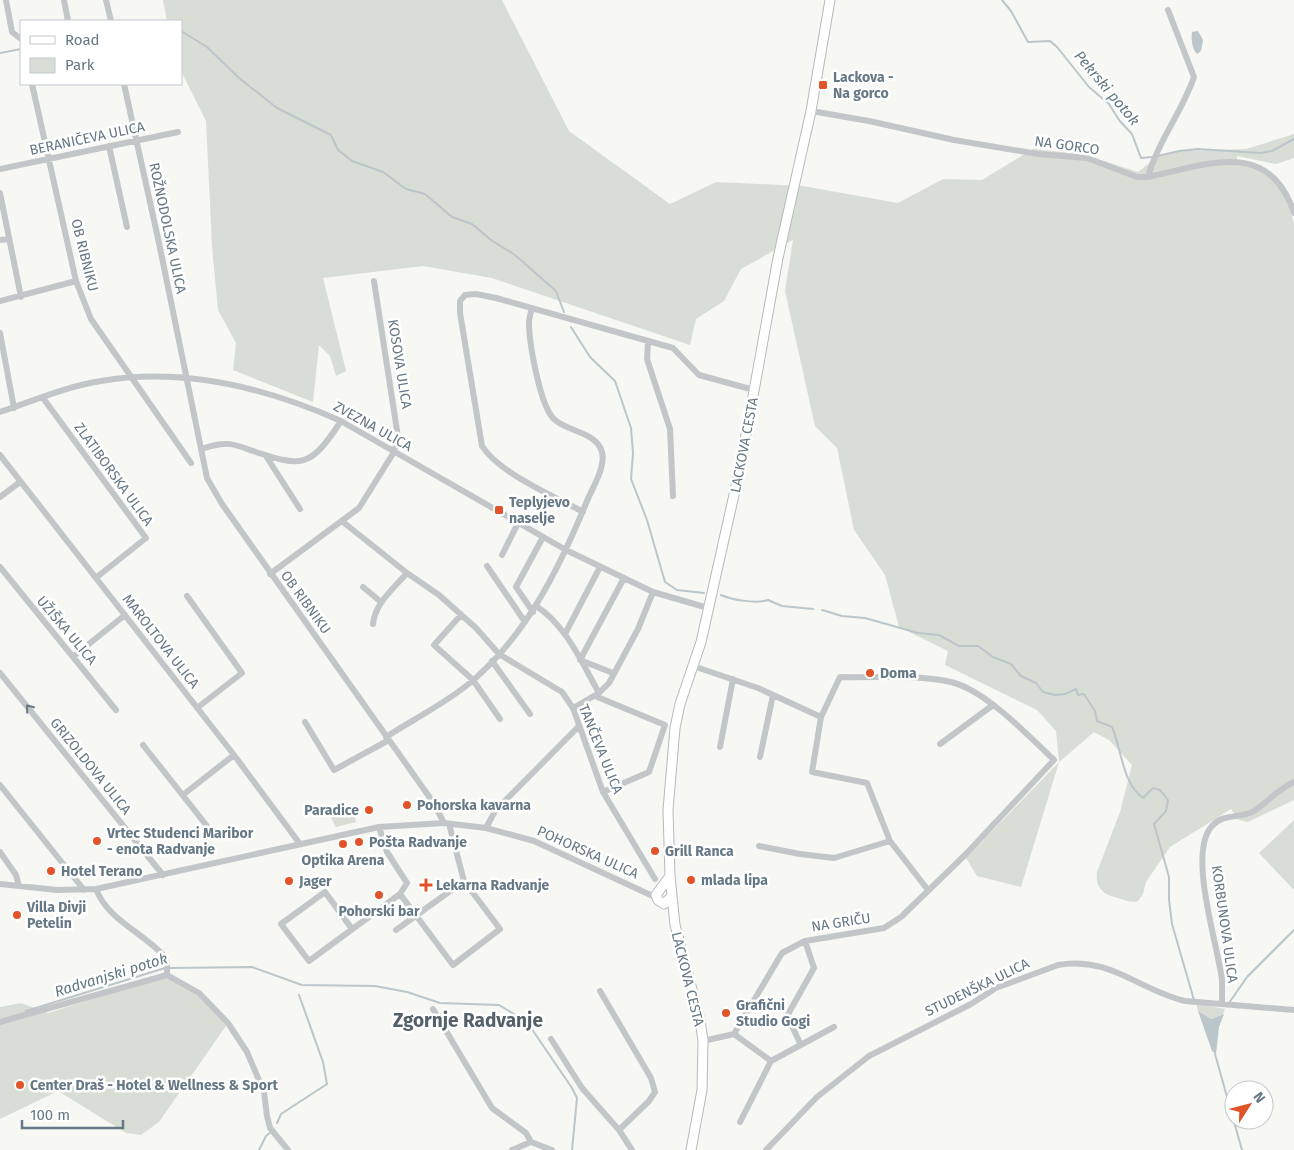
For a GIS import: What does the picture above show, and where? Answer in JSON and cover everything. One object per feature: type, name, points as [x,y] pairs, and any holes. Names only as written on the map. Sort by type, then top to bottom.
[{"type":"street","points":[[6,0],[12,32],[20,38]]},
{"type":"street","points":[[64,0],[68,20]]},
{"type":"street","points":[[106,0],[109,20]]},
{"type":"street","name":"LACKOVA CESTA","points":[[691,1150],[702,1090],[703,1041],[700,1020],[663,894],[670,876],[668,810],[675,728],[680,704],[693,666],[708,608],[740,468],[778,258],[810,112],[830,0]]},
{"type":"street","points":[[1148,177],[1152,162],[1177,117],[1194,77],[1168,10]]},
{"type":"street","name":"OB RIBNIKU","points":[[32,85],[76,281],[91,319],[191,463]]},
{"type":"street","name":"ROŽNODOLSKA ULICA","points":[[124,85],[186,377]]},
{"type":"street","name":"NA GORCO","points":[[810,112],[868,121],[963,142],[1038,154],[1087,158],[1137,177],[1148,177],[1222,162],[1244,162],[1255,165],[1280,182],[1294,213]]},
{"type":"street","name":"BERANIČEVA ULICA","points":[[0,169],[178,132]]},
{"type":"street","points":[[110,146],[127,227]]},
{"type":"street","points":[[0,193],[21,296]]},
{"type":"street","points":[[0,240],[9,238]]},
{"type":"street","points":[[0,301],[76,281]]},
{"type":"street","name":"KOSOVA ULICA","points":[[374,281],[398,437],[394,452]]},
{"type":"street","points":[[583,512],[502,467],[488,457],[482,446],[467,365],[460,313],[460,301],[466,295],[476,294],[532,308],[673,348],[699,375],[707,379],[754,390]]},
{"type":"street","points":[[306,722],[334,770],[387,739],[473,680],[499,654],[535,609],[566,550],[583,512],[603,463],[603,456],[600,447],[588,436],[555,420],[546,409],[540,387],[529,322],[532,308]]},
{"type":"street","points":[[0,333],[14,408]]},
{"type":"street","points":[[648,342],[647,359],[670,429],[673,496]]},
{"type":"street","name":"ZVEZNA ULICA","points":[[0,412],[88,384],[130,377],[186,377],[265,393],[308,406],[341,421],[566,550],[652,592],[708,608]]},
{"type":"street","name":"OB RIBNIKU","points":[[186,377],[207,478],[214,492],[270,574],[354,688],[387,739],[447,823]]},
{"type":"street","name":"ZLATIBORSKA ULICA","points":[[43,398],[146,538],[97,577]]},
{"type":"street","points":[[201,449],[224,444],[287,462],[305,461],[330,438],[341,421]]},
{"type":"street","points":[[270,574],[343,522],[359,508],[394,452]]},
{"type":"street","name":"MAROLTOVA ULICA","points":[[0,455],[97,577],[300,844]]},
{"type":"street","points":[[266,456],[300,509]]},
{"type":"street","points":[[0,497],[20,482]]},
{"type":"street","name":"TANČEVA ULICA","points":[[343,522],[407,573],[439,595],[476,628],[499,654],[562,692],[573,708],[603,792],[655,879]]},
{"type":"street","points":[[502,555],[518,523]]},
{"type":"street","points":[[543,537],[516,587],[535,609],[550,614],[565,634],[597,695],[665,726],[648,772],[603,792]]},
{"type":"street","points":[[487,566],[525,622]]},
{"type":"street","points":[[565,634],[600,566]]},
{"type":"street","name":"UŽIŠKA ULICA","points":[[0,567],[42,622],[74,656],[116,710]]},
{"type":"street","points":[[373,624],[374,614],[381,602],[407,573]]},
{"type":"street","points":[[580,660],[624,578]]},
{"type":"street","points":[[363,588],[381,602]]},
{"type":"street","points":[[573,708],[597,695],[609,683],[638,629],[652,592]]},
{"type":"street","points":[[187,596],[242,673],[197,708]]},
{"type":"street","points":[[74,656],[125,615]]},
{"type":"street","points":[[461,615],[434,645],[473,680],[500,719]]},
{"type":"street","points":[[580,660],[613,674]]},
{"type":"street","points":[[492,661],[530,714]]},
{"type":"street","points":[[693,666],[773,695],[822,717]]},
{"type":"street","name":"GRIZOLDOVA ULICA","points":[[0,673],[163,875]]},
{"type":"street","name":"NA GRIČU","points":[[734,1034],[782,954],[805,941],[884,928],[901,917],[928,890],[1054,760],[993,705],[952,682],[926,679],[840,677],[822,717],[812,772],[867,783],[890,841],[928,890]]},
{"type":"street","points":[[720,747],[732,679]]},
{"type":"street","points":[[760,756],[773,695]]},
{"type":"street","points":[[940,744],[993,705]]},
{"type":"street","points":[[486,828],[496,810],[579,726]]},
{"type":"street","points":[[143,745],[184,794],[207,826]]},
{"type":"street","points":[[184,794],[234,755]]},
{"type":"street","name":"KORBUNOVA ULICA","points":[[1223,1003],[1222,980],[1206,899],[1203,852],[1206,835],[1213,824],[1219,820],[1229,816],[1245,815],[1276,792],[1294,782]]},
{"type":"street","points":[[0,785],[84,890]]},
{"type":"street","points":[[400,894],[453,965],[500,930],[464,881],[447,823]]},
{"type":"street","name":"POHORSKA ULICA","points":[[0,884],[57,890],[96,889],[379,827],[447,823],[486,828],[520,836],[554,849],[644,892],[663,894]]},
{"type":"street","points":[[352,929],[325,892],[281,924],[309,961],[400,894],[407,883],[387,852],[379,827]]},
{"type":"street","points":[[759,846],[834,858],[890,841]]},
{"type":"street","points":[[0,852],[16,875],[19,886]]},
{"type":"street","points":[[396,930],[464,881]]},
{"type":"street","points":[[96,889],[104,905],[157,948],[167,963],[167,974]]},
{"type":"street","points":[[801,1045],[787,1016],[814,968],[805,941]]},
{"type":"street","name":"STUDENŠKA ULICA","points":[[766,1150],[817,1097],[859,1062],[900,1038],[971,1004],[996,988],[1038,971],[1068,963],[1099,965],[1170,997],[1190,1002],[1223,1003],[1294,1010]]},
{"type":"street","points":[[0,1022],[167,974],[199,993],[228,1023],[246,1052],[264,1092],[266,1116],[270,1128],[288,1150]]},
{"type":"street","points":[[600,991],[650,1078],[655,1092],[649,1101],[619,1130]]},
{"type":"street","points":[[433,1009],[492,1108],[526,1133],[531,1142],[552,1150]]},
{"type":"street","points":[[740,1122],[772,1061],[834,1027]]},
{"type":"street","points":[[703,1041],[734,1034],[772,1061]]},
{"type":"street","points":[[551,1039],[582,1088],[619,1130],[632,1150]]},
{"type":"street","points":[[512,1150],[531,1142]]},
{"type":"green space","points":[[163,0],[502,0],[569,131],[670,204],[716,182],[803,186],[898,203],[943,179],[982,180],[1033,149],[1082,154],[1138,172],[1157,157],[1180,151],[1246,149],[1294,134],[1294,158],[1276,164],[1237,156],[1237,163],[1249,165],[1259,170],[1275,183],[1286,201],[1294,223],[1294,800],[1248,822],[1239,820],[1231,809],[1170,847],[1146,882],[1143,894],[1138,901],[1133,902],[1111,896],[1100,888],[1097,872],[1120,812],[1132,765],[1109,740],[1094,732],[1059,762],[1056,731],[1037,710],[945,665],[948,651],[899,627],[885,575],[854,530],[837,448],[815,426],[785,291],[793,240],[741,269],[724,301],[696,319],[690,345],[492,278],[423,266],[323,278],[346,371],[336,376],[330,356],[319,345],[313,402],[233,370],[236,343],[218,310],[212,247],[206,121],[182,73],[182,20],[167,20]]},
{"type":"green space","points":[[1059,762],[1021,887],[977,876],[966,858]]},
{"type":"green space","points":[[353,808],[356,822],[336,827],[330,816]]},
{"type":"green space","points":[[1294,820],[1294,890],[1259,853]]},
{"type":"green space","points":[[167,975],[199,993],[228,1023],[159,1122],[141,1135],[126,1133],[58,1091],[0,1119],[0,1007],[21,1003],[48,1013]]},
{"type":"green space","points":[[1196,1003],[1225,1009],[1223,1014],[1211,1019],[1198,1011]]},
{"type":"shaded area","points":[[1198,31],[1203,40],[1201,51],[1197,54],[1193,47],[1192,32]]},
{"type":"shaded area","points":[[1198,1011],[1211,1019],[1224,1014],[1219,1027],[1216,1054],[1212,1051]]},
{"type":"waterway","name":"Pekrski potok","points":[[1002,0],[1011,11],[1028,42],[1050,41],[1057,47],[1089,87],[1109,104],[1119,120],[1132,134],[1141,158],[1153,157]]},
{"type":"waterway","points":[[182,32],[207,47],[239,78],[277,108],[331,135],[338,150],[352,161],[383,172],[406,189],[425,194],[452,217],[472,224],[491,240],[515,255],[556,291],[564,312]]},
{"type":"waterway","points":[[0,53],[20,49]]},
{"type":"waterway","name":"Pekrski potok","points":[[1158,156],[1198,149],[1260,153],[1272,151],[1294,139]]},
{"type":"waterway","points":[[571,327],[590,357],[615,381],[631,428],[633,453],[631,479],[647,520],[665,582],[677,590],[704,593]]},
{"type":"waterway","points":[[721,595],[744,601],[758,602],[768,600],[782,606],[813,609]]},
{"type":"waterway","points":[[822,610],[842,616],[865,618],[918,633],[939,635],[959,646],[978,646],[993,657],[1011,664],[1021,676],[1036,683],[1043,692],[1055,695],[1065,694],[1076,689],[1078,695],[1084,694],[1095,711],[1097,721],[1112,727],[1123,765],[1136,792],[1143,798],[1153,788],[1160,790],[1168,800],[1166,811],[1154,824],[1169,877],[1172,924],[1194,1000]]},
{"type":"waterway","name":"Pekrski potok","points":[[1229,1003],[1247,977],[1294,930]]},
{"type":"waterway","name":"Radvanjski potok","points":[[170,968],[252,967],[302,985],[375,986],[407,992],[440,1003],[499,1005],[527,1022],[572,1088],[577,1098],[572,1150]]},
{"type":"waterway","name":"Radvanjski potok","points":[[26,1011],[165,968]]},
{"type":"waterway","points":[[277,1123],[281,1114],[327,1084],[323,1062],[299,995]]},
{"type":"waterway","name":"Pekrski potok","points":[[1215,1054],[1242,1150]]},
{"type":"waterway","points":[[259,1150],[266,1136],[271,1132]]},
{"type":"place","name":"Lackova - Na gorco","points":[[823,85]]},
{"type":"place","name":"Teplyjevo naselje","points":[[499,510]]},
{"type":"place","name":"Doma","points":[[870,673]]},
{"type":"place","name":"Pohorska kavarna","points":[[407,805]]},
{"type":"place","name":"Paradice","points":[[369,810]]},
{"type":"place","name":"Vrtec Studenci Maribor - enota Radvanje","points":[[97,841]]},
{"type":"place","name":"Pošta Radvanje","points":[[359,842]]},
{"type":"place","name":"Optika Arena","points":[[343,844]]},
{"type":"place","name":"Grill Ranca","points":[[655,851]]},
{"type":"place","name":"Hotel Terano","points":[[51,871]]},
{"type":"place","name":"mlada lipa","points":[[691,880]]},
{"type":"place","name":"Jager","points":[[289,881]]},
{"type":"place","name":"Lekarna Radvanje","points":[[426,885]]},
{"type":"place","name":"Pohorski bar","points":[[379,895]]},
{"type":"place","name":"Villa Divji Petelin","points":[[17,915]]},
{"type":"place","name":"Grafični Studio Gogi","points":[[726,1013]]},
{"type":"place","name":"Center Draš - Hotel & Wellness & Sport","points":[[20,1085]]},
{"type":"district","name":"Zgornje Radvanje","points":[[468,1020]]}]
